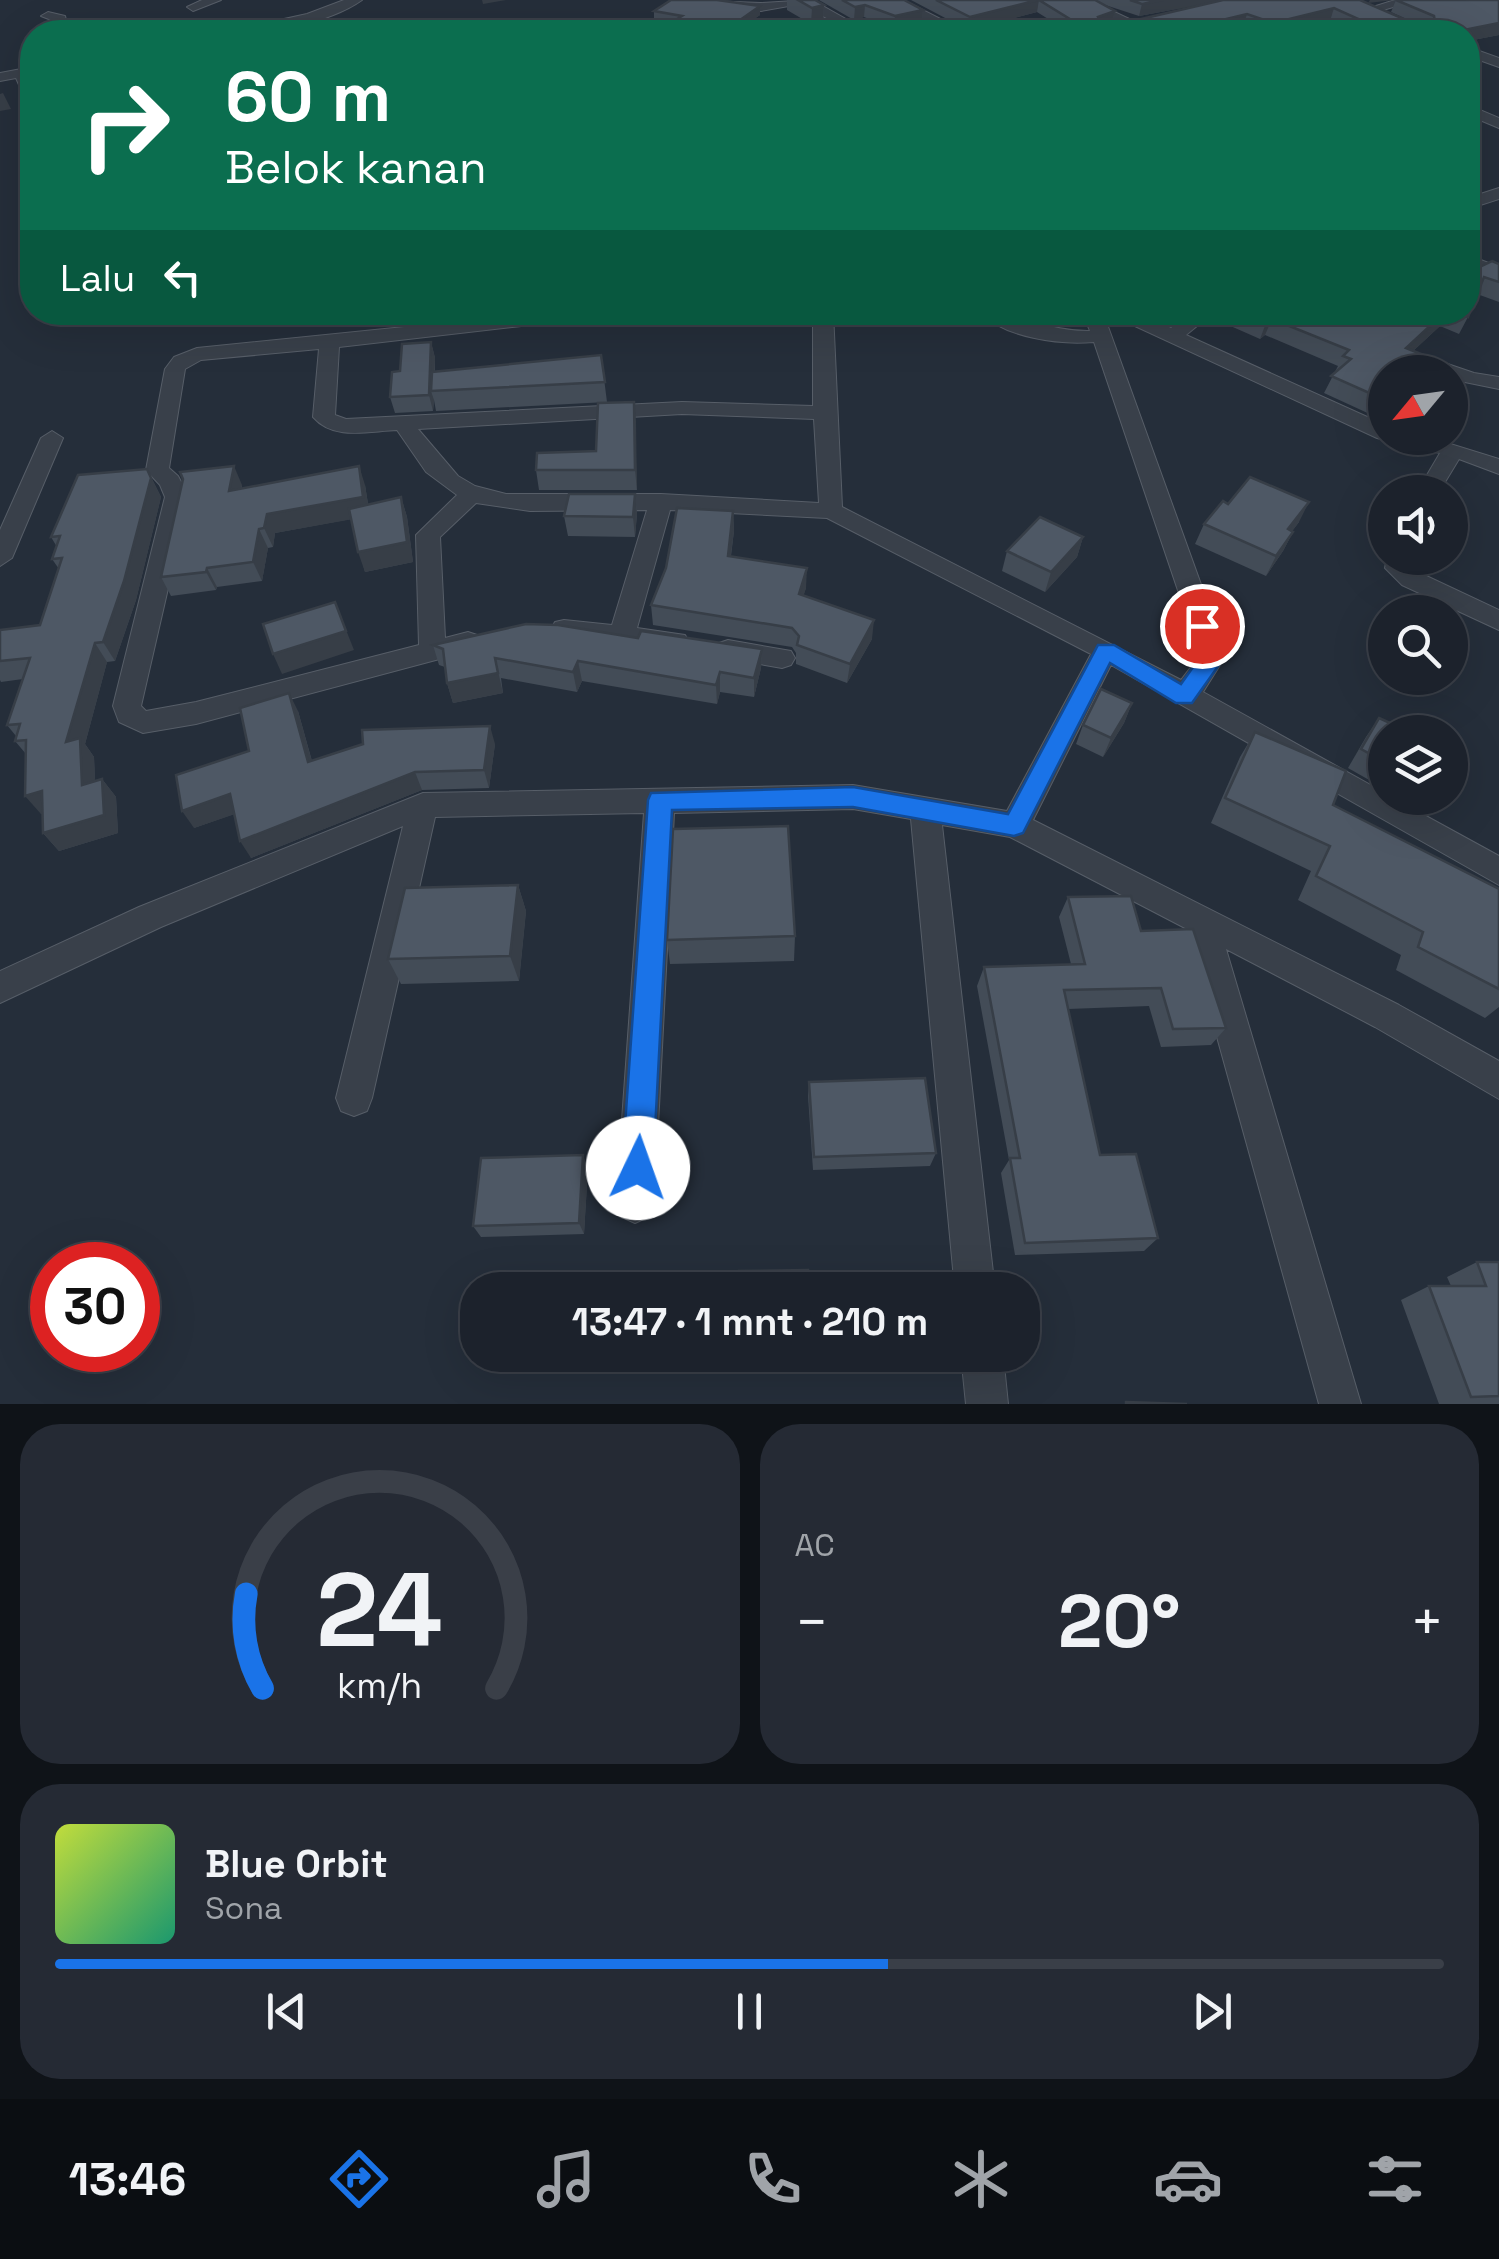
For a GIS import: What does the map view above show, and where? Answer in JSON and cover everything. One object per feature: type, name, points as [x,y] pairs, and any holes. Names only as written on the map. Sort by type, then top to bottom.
[{"type":"street","points":[[193,7],[215,0]]},
{"type":"street","points":[[298,0],[330,11]]},
{"type":"street","points":[[288,20],[330,11],[356,0]]},
{"type":"street","points":[[687,0],[761,8],[801,0],[839,20]]},
{"type":"street","points":[[893,0],[934,20]]},
{"type":"street","points":[[1078,0],[1124,20]]},
{"type":"street","points":[[1390,20],[1359,8],[1411,0]]},
{"type":"street","points":[[761,8],[768,20]]},
{"type":"street","points":[[48,16],[60,20]]},
{"type":"street","points":[[485,325],[198,354],[181,361],[174,369],[157,470],[170,481],[176,496],[127,706],[129,714],[143,722],[196,713],[498,632]]},
{"type":"street","points":[[823,325],[831,510]]},
{"type":"street","points":[[1015,325],[1076,337],[1102,336]]},
{"type":"street","points":[[1098,325],[1179,549],[1202,626],[1208,665],[1184,697]]},
{"type":"street","points":[[1146,325],[1368,425]]},
{"type":"street","points":[[1172,336],[1187,325]]},
{"type":"street","points":[[329,342],[324,417],[329,423],[346,426],[714,407],[824,413]]},
{"type":"street","points":[[1468,378],[1499,383]]},
{"type":"street","points":[[404,423],[436,468],[471,494],[507,504],[660,502],[831,510],[1106,650],[1499,872]]},
{"type":"street","points":[[0,558],[52,438]]},
{"type":"street","points":[[1468,455],[1499,467]]},
{"type":"street","points":[[432,652],[428,535],[471,494]]},
{"type":"street","points":[[622,634],[660,502]]},
{"type":"street","points":[[1406,575],[1499,621]]},
{"type":"street","points":[[539,628],[622,634],[782,658]]},
{"type":"street","points":[[1014,825],[1106,650]]},
{"type":"street","points":[[0,987],[150,917],[424,805],[853,797],[1014,825],[1387,1016],[1499,1081]]},
{"type":"street","points":[[635,1204],[660,800]]},
{"type":"street","points":[[354,1098],[424,805]]},
{"type":"street","points":[[925,809],[973,1272]]},
{"type":"street","points":[[1201,921],[1340,1404]]},
{"type":"street","points":[[984,1372],[987,1404]]},
{"type":"building","points":[[671,0],[717,0],[760,6],[740,20],[676,20],[682,16],[654,11]]},
{"type":"building","points":[[798,0],[815,0],[824,5],[812,8]]},
{"type":"building","points":[[842,0],[904,0],[923,10],[895,16]]},
{"type":"building","points":[[936,0],[1038,0],[970,17]]},
{"type":"building","points":[[1039,0],[1095,0],[1115,11],[1098,17],[1100,20],[1072,20]]},
{"type":"building","points":[[1130,0],[1163,0],[1142,4]]},
{"type":"building","points":[[1223,0],[1360,0],[1406,20],[1360,20],[1334,8],[1285,20],[1264,20],[1247,14],[1222,20],[1137,20]]},
{"type":"building","points":[[1396,0],[1498,0],[1499,23],[1480,27],[1480,20],[1435,20],[1434,16]]},
{"type":"building","points":[[1492,261],[1499,264],[1499,282],[1484,277],[1480,287],[1480,267]]},
{"type":"building","points":[[1287,325],[1431,325],[1406,348],[1424,355],[1368,355],[1368,392],[1331,376],[1351,359],[1343,356],[1349,350]]},
{"type":"building","points":[[431,342],[429,395],[390,397],[392,372],[400,371],[402,344]]},
{"type":"building","points":[[601,355],[605,382],[431,391],[432,372]]},
{"type":"building","points":[[634,402],[635,470],[536,470],[537,453],[596,451],[598,403]]},
{"type":"building","points":[[234,466],[229,491],[359,466],[363,497],[267,514],[264,528],[259,529],[253,562],[161,577],[183,479],[180,472]]},
{"type":"building","points":[[147,469],[151,478],[124,581],[103,642],[95,643],[66,742],[80,738],[82,785],[102,779],[104,815],[43,833],[42,791],[25,796],[26,740],[15,741],[20,724],[7,725],[30,658],[0,661],[0,630],[40,625],[62,558],[52,559],[60,536],[51,537],[78,475]]},
{"type":"building","points":[[1250,477],[1309,502],[1288,529],[1293,532],[1276,556],[1204,524],[1223,501],[1228,504]]},
{"type":"building","points":[[569,494],[635,494],[633,517],[564,516]]},
{"type":"building","points":[[401,497],[407,542],[358,552],[349,509]]},
{"type":"building","points":[[677,508],[733,511],[728,556],[807,568],[799,594],[874,620],[850,664],[797,645],[799,636],[792,628],[651,605],[666,568]]},
{"type":"building","points":[[1040,517],[1083,537],[1051,572],[1007,551]]},
{"type":"building","points":[[335,602],[346,631],[273,654],[263,624]]},
{"type":"building","points":[[526,624],[638,638],[641,631],[762,649],[754,678],[720,672],[716,685],[578,661],[573,672],[495,658],[498,673],[447,683],[443,649],[433,645]]},
{"type":"building","points":[[1101,689],[1132,703],[1111,738],[1083,725]]},
{"type":"building","points":[[289,693],[308,762],[363,744],[362,730],[490,726],[484,770],[415,772],[240,841],[230,794],[182,811],[176,775],[249,751],[240,708]]},
{"type":"building","points":[[1255,732],[1346,771],[1333,805],[1499,889],[1499,989],[1418,947],[1423,932],[1316,876],[1330,846],[1225,798]]},
{"type":"building","points":[[788,826],[795,936],[667,940],[673,829]]},
{"type":"building","points":[[518,885],[510,956],[388,959],[405,888]]},
{"type":"building","points":[[1131,896],[1141,931],[1193,929],[1226,1028],[1173,1029],[1161,988],[1064,990],[1100,1155],[1136,1154],[1158,1238],[1025,1243],[1010,1158],[1020,1158],[984,967],[1085,964],[1068,897]]},
{"type":"building","points":[[925,1078],[936,1153],[814,1157],[809,1082]]},
{"type":"building","points":[[583,1155],[579,1223],[473,1226],[481,1158]]},
{"type":"building","points":[[1477,1262],[1499,1262],[1499,1396],[1471,1397],[1429,1286],[1486,1286]]},
{"type":"building","points":[[808,1270],[808,1272],[739,1272]]},
{"type":"route","points":[[638,1168],[660,800],[853,797],[1014,825],[1106,650],[1184,697],[1208,665],[1202,626]]}]
